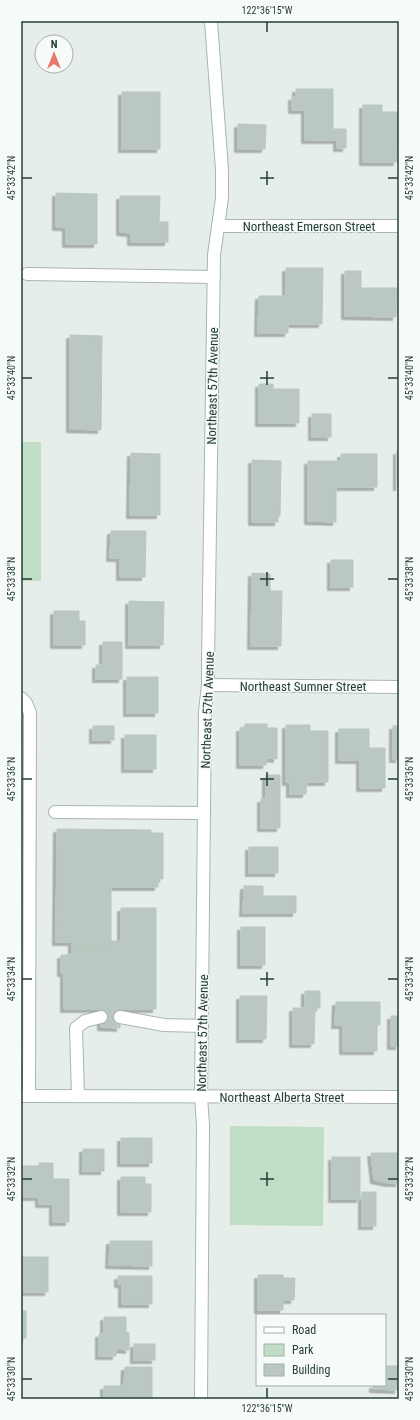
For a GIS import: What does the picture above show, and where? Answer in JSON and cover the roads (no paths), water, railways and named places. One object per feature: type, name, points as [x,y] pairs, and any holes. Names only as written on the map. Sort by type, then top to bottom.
[{"type":"street","name":"Northeast 57th Avenue","points":[[201,1399],[203,1126],[201,1097],[205,711],[208,685],[214,255],[222,198],[222,170],[212,21]]},
{"type":"street","name":"Northeast Emerson Street","points":[[218,226],[399,226]]},
{"type":"street","points":[[27,274],[214,277]]},
{"type":"street","name":"Northeast Sumner Street","points":[[208,685],[399,687]]},
{"type":"street","points":[[21,698],[26,703],[30,712],[25,1096]]},
{"type":"street","points":[[55,812],[204,813]]},
{"type":"street","points":[[78,1096],[76,1028],[85,1021],[101,1017]]},
{"type":"street","points":[[120,1017],[164,1025],[202,1026]]},
{"type":"street","name":"Northeast Alberta Street","points":[[25,1096],[399,1097]]}]
